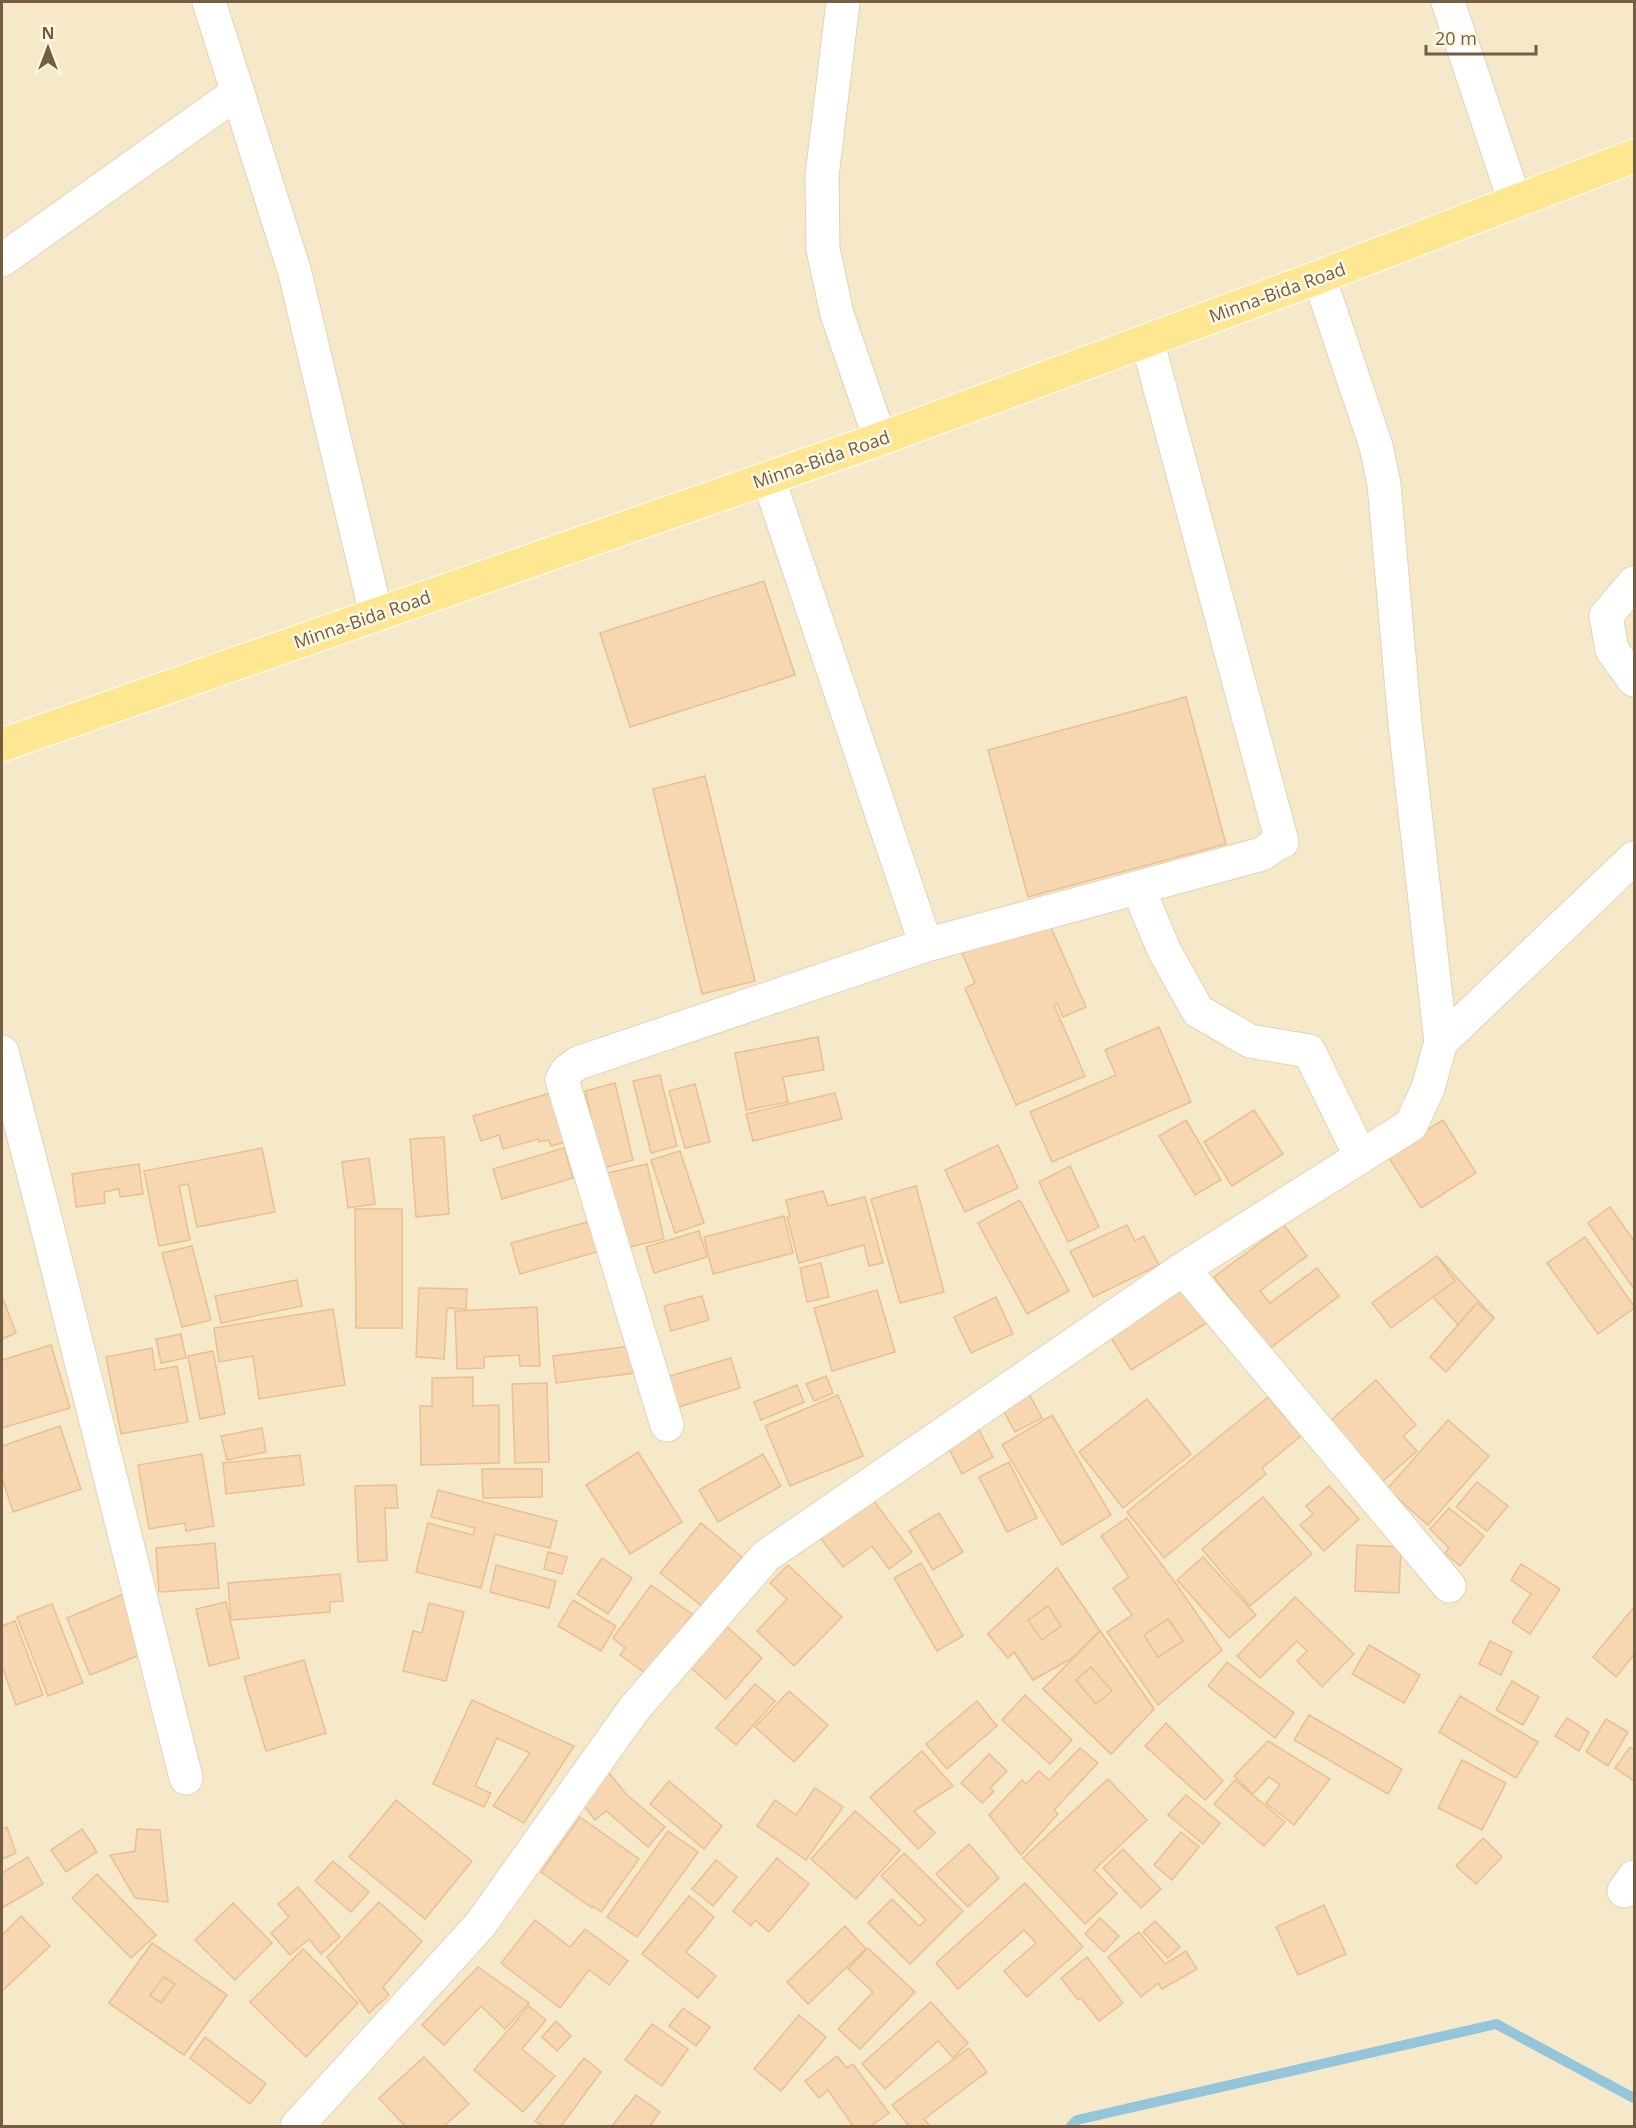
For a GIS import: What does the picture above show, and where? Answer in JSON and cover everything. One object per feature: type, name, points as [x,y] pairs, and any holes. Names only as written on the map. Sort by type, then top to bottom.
[{"type":"main road","name":"Minna-Bida Road","points":[[2,745],[880,439],[1319,277],[1635,156]]},
{"type":"street","points":[[210,2],[295,273],[376,614]]},
{"type":"street","points":[[843,2],[822,176],[823,249],[837,314],[880,439]]},
{"type":"street","points":[[1449,2],[1515,202]]},
{"type":"street","points":[[2,260],[238,92]]},
{"type":"street","points":[[297,2127],[480,1925],[634,1709],[766,1556],[1184,1269],[1411,1125],[1428,1088],[1441,1042],[1405,724],[1384,484],[1376,446],[1319,277]]},
{"type":"street","points":[[667,1425],[562,1080],[567,1071],[578,1064],[926,945],[1262,854],[1280,841],[1282,842],[1147,340]]},
{"type":"street","points":[[768,477],[926,945]]},
{"type":"street","points":[[1635,583],[1606,616],[1612,650],[1635,680]]},
{"type":"street","points":[[1441,1042],[1635,858]]},
{"type":"street","points":[[1138,888],[1164,950],[1198,1011],[1250,1041],[1309,1051],[1361,1157]]},
{"type":"street","points":[[2,1052],[186,1778]]},
{"type":"street","points":[[1184,1269],[1449,1586]]},
{"type":"shaded area","points":[[2,2],[1634,2],[1634,2126],[2,2126]]},
{"type":"building","points":[[764,581],[795,675],[630,727],[600,633]]},
{"type":"building","points":[[1186,697],[1226,844],[1028,897],[988,750]]},
{"type":"building","points":[[705,776],[755,981],[702,994],[653,789]]},
{"type":"building","points":[[1046,916],[1086,1007],[1063,1017],[1057,1003],[1054,1005],[1085,1076],[1016,1105],[965,988],[975,983],[962,953]]},
{"type":"building","points":[[1159,1027],[1191,1102],[1052,1162],[1030,1112],[1116,1075],[1105,1050]]},
{"type":"building","points":[[818,1037],[824,1070],[783,1077],[788,1102],[746,1110],[735,1053]]},
{"type":"building","points":[[660,1075],[677,1146],[651,1153],[633,1081]]},
{"type":"building","points":[[615,1083],[633,1160],[603,1168],[585,1091]]},
{"type":"building","points":[[695,1084],[710,1142],[685,1148],[669,1091]]},
{"type":"building","points":[[554,1092],[569,1141],[551,1146],[549,1140],[539,1142],[538,1139],[503,1149],[499,1135],[481,1141],[473,1116]]},
{"type":"building","points":[[835,1093],[842,1119],[753,1141],[746,1114]]},
{"type":"building","points":[[1254,1110],[1283,1154],[1232,1186],[1204,1142]]},
{"type":"building","points":[[1186,1120],[1221,1180],[1195,1195],[1159,1136]]},
{"type":"building","points":[[1443,1120],[1476,1173],[1421,1208],[1387,1155]]},
{"type":"building","points":[[444,1137],[449,1214],[416,1217],[410,1139]]},
{"type":"building","points":[[998,1145],[1018,1188],[965,1212],[945,1170]]},
{"type":"building","points":[[262,1148],[275,1212],[197,1227],[188,1184],[179,1186],[190,1240],[159,1246],[144,1171]]},
{"type":"building","points":[[564,1148],[573,1178],[502,1199],[493,1169]]},
{"type":"building","points":[[680,1151],[704,1223],[675,1233],[651,1160]]},
{"type":"building","points":[[369,1158],[375,1204],[348,1208],[342,1162]]},
{"type":"building","points":[[139,1164],[143,1194],[120,1197],[119,1189],[104,1192],[105,1203],[76,1207],[72,1174]]},
{"type":"building","points":[[647,1164],[664,1239],[621,1249],[603,1174]]},
{"type":"building","points":[[1070,1166],[1099,1227],[1068,1242],[1039,1182]]},
{"type":"building","points":[[916,1186],[944,1292],[900,1303],[871,1199]]},
{"type":"building","points":[[823,1191],[828,1206],[865,1197],[883,1263],[869,1266],[864,1245],[799,1263],[787,1217],[790,1217],[786,1200]]},
{"type":"building","points":[[1020,1200],[1069,1291],[1027,1314],[978,1223]]},
{"type":"building","points":[[1610,1207],[1634,1241],[1634,1289],[1588,1223]]},
{"type":"building","points":[[355,1209],[402,1209],[402,1328],[356,1328]]},
{"type":"building","points":[[784,1216],[793,1253],[713,1274],[704,1237]]},
{"type":"building","points":[[591,1221],[600,1251],[520,1274],[511,1243]]},
{"type":"building","points":[[1127,1225],[1135,1241],[1144,1236],[1159,1265],[1093,1297],[1070,1251]]},
{"type":"building","points":[[1284,1225],[1307,1256],[1260,1291],[1270,1303],[1317,1268],[1339,1296],[1269,1349],[1214,1277]]},
{"type":"building","points":[[699,1231],[707,1257],[654,1273],[646,1247]]},
{"type":"building","points":[[1585,1237],[1634,1306],[1598,1334],[1547,1263]]},
{"type":"building","points":[[192,1246],[211,1320],[182,1327],[162,1253]]},
{"type":"building","points":[[1437,1256],[1494,1318],[1471,1339],[1414,1276]]},
{"type":"building","points":[[1437,1256],[1455,1281],[1391,1328],[1372,1303]]},
{"type":"building","points":[[821,1263],[829,1297],[807,1302],[800,1268]]},
{"type":"building","points":[[297,1280],[302,1306],[221,1323],[215,1296]]},
{"type":"building","points":[[1186,1286],[1208,1322],[1131,1370],[1109,1335]]},
{"type":"building","points":[[419,1288],[467,1289],[466,1309],[447,1308],[444,1359],[416,1357]]},
{"type":"building","points":[[877,1290],[895,1352],[832,1371],[814,1308]]},
{"type":"building","points":[[2,1296],[16,1333],[2,1339]]},
{"type":"building","points":[[702,1296],[709,1320],[671,1331],[664,1306]]},
{"type":"building","points":[[996,1297],[1013,1334],[971,1353],[954,1317]]},
{"type":"building","points":[[1477,1303],[1494,1318],[1446,1372],[1430,1357]]},
{"type":"building","points":[[537,1307],[540,1366],[520,1366],[519,1355],[484,1357],[484,1368],[457,1369],[455,1311]]},
{"type":"building","points":[[333,1309],[345,1385],[259,1399],[253,1356],[219,1362],[214,1328]]},
{"type":"building","points":[[181,1334],[186,1358],[161,1363],[156,1339]]},
{"type":"building","points":[[51,1345],[70,1408],[2,1428],[2,1360]]},
{"type":"building","points":[[639,1345],[643,1372],[556,1383],[553,1356]]},
{"type":"building","points":[[152,1348],[155,1370],[177,1366],[188,1422],[121,1434],[106,1357]]},
{"type":"building","points":[[213,1351],[225,1414],[200,1419],[188,1356]]},
{"type":"building","points":[[731,1358],[740,1388],[669,1410],[660,1379]]},
{"type":"building","points":[[826,1376],[833,1393],[814,1401],[806,1384]]},
{"type":"building","points":[[473,1377],[473,1406],[499,1405],[499,1463],[421,1465],[420,1406],[432,1406],[432,1378]]},
{"type":"building","points":[[1376,1380],[1416,1425],[1403,1436],[1417,1451],[1382,1482],[1329,1422]]},
{"type":"building","points":[[547,1383],[549,1462],[515,1463],[512,1384]]},
{"type":"building","points":[[797,1385],[804,1402],[761,1420],[754,1402]]},
{"type":"building","points":[[1028,1392],[1042,1418],[1015,1432],[1001,1406]]},
{"type":"building","points":[[838,1395],[863,1456],[790,1486],[765,1426]]},
{"type":"building","points":[[1268,1397],[1301,1436],[1262,1468],[1266,1474],[1164,1558],[1127,1512]]},
{"type":"building","points":[[1147,1399],[1191,1454],[1123,1508],[1079,1452]]},
{"type":"building","points":[[1052,1415],[1111,1515],[1062,1545],[1002,1445]]},
{"type":"building","points":[[1448,1420],[1489,1456],[1428,1525],[1387,1489]]},
{"type":"building","points":[[60,1426],[81,1489],[13,1512],[2,1478],[2,1446]]},
{"type":"building","points":[[977,1426],[993,1457],[962,1474],[945,1442]]},
{"type":"building","points":[[262,1428],[266,1452],[227,1460],[221,1436]]},
{"type":"building","points":[[638,1452],[682,1522],[630,1554],[586,1485]]},
{"type":"building","points":[[202,1454],[214,1526],[186,1531],[185,1523],[149,1529],[138,1465]]},
{"type":"building","points":[[763,1454],[781,1486],[718,1522],[699,1490]]},
{"type":"building","points":[[300,1455],[304,1485],[226,1494],[223,1463]]},
{"type":"building","points":[[1009,1462],[1037,1518],[1007,1532],[979,1477]]},
{"type":"building","points":[[482,1469],[542,1469],[542,1497],[483,1498]]},
{"type":"building","points":[[1477,1482],[1508,1506],[1487,1531],[1456,1507]]},
{"type":"building","points":[[396,1485],[398,1508],[385,1508],[387,1560],[358,1562],[355,1486]]},
{"type":"building","points":[[1329,1486],[1359,1519],[1324,1551],[1300,1525],[1313,1514],[1306,1506]]},
{"type":"building","points":[[438,1490],[557,1521],[550,1548],[495,1534],[481,1588],[416,1572],[428,1523],[473,1535],[475,1528],[431,1517]]},
{"type":"building","points":[[871,1497],[912,1552],[889,1569],[872,1546],[843,1567],[818,1535]]},
{"type":"building","points":[[1263,1497],[1312,1554],[1250,1606],[1202,1549]]},
{"type":"building","points":[[1449,1508],[1484,1536],[1460,1566],[1445,1553],[1449,1548],[1430,1529]]},
{"type":"building","points":[[939,1513],[963,1552],[933,1570],[909,1531]]},
{"type":"building","points":[[1127,1518],[1222,1650],[1158,1705],[1107,1632],[1132,1615],[1113,1588],[1129,1577],[1101,1536]],"holes":[[[1168,1619],[1183,1641],[1158,1657],[1144,1635]]]},
{"type":"building","points":[[701,1523],[742,1557],[702,1606],[660,1573]]},
{"type":"building","points":[[215,1543],[219,1588],[159,1592],[156,1548]]},
{"type":"building","points":[[1357,1545],[1401,1547],[1399,1593],[1355,1591]]},
{"type":"building","points":[[548,1552],[567,1557],[562,1574],[544,1569]]},
{"type":"building","points":[[1203,1557],[1256,1615],[1229,1638],[1177,1580]]},
{"type":"building","points":[[602,1558],[632,1578],[608,1614],[577,1594]]},
{"type":"building","points":[[921,1563],[963,1636],[937,1651],[894,1578]]},
{"type":"building","points":[[1521,1564],[1560,1589],[1530,1634],[1512,1622],[1531,1594],[1511,1580]]},
{"type":"building","points":[[496,1565],[556,1581],[549,1608],[490,1592]]},
{"type":"building","points":[[788,1565],[842,1617],[794,1666],[757,1631],[787,1599],[770,1583]]},
{"type":"building","points":[[1057,1568],[1100,1631],[1074,1657],[1033,1680],[1014,1652],[1008,1658],[988,1634]],"holes":[[[1048,1606],[1061,1626],[1042,1640],[1028,1620]]]},
{"type":"building","points":[[1057,1568],[1100,1631],[1074,1657],[1033,1680],[1014,1652],[1008,1658],[988,1634]]},
{"type":"building","points":[[340,1574],[343,1601],[330,1602],[330,1612],[231,1620],[228,1583]]},
{"type":"building","points":[[651,1585],[692,1614],[648,1675],[620,1655],[625,1648],[613,1638]]},
{"type":"building","points":[[124,1594],[147,1652],[90,1675],[67,1618]]},
{"type":"building","points":[[1295,1597],[1354,1654],[1322,1687],[1297,1661],[1307,1651],[1297,1641],[1260,1678],[1237,1656]]},
{"type":"building","points":[[573,1600],[616,1626],[601,1651],[558,1626]]},
{"type":"building","points":[[226,1602],[239,1658],[209,1666],[196,1609]]},
{"type":"building","points":[[429,1603],[464,1612],[446,1681],[403,1671],[413,1631],[422,1633]]},
{"type":"building","points":[[52,1604],[83,1683],[48,1696],[17,1617]]},
{"type":"building","points":[[1048,1606],[1061,1626],[1042,1640],[1028,1620]]},
{"type":"building","points":[[1634,1607],[1634,1655],[1616,1677],[1593,1657]]},
{"type":"building","points":[[1168,1619],[1183,1641],[1158,1657],[1144,1635]]},
{"type":"building","points":[[15,1621],[43,1695],[16,1705],[2,1666],[2,1626]]},
{"type":"building","points":[[725,1625],[762,1658],[726,1699],[689,1666]]},
{"type":"building","points":[[1100,1631],[1154,1709],[1111,1754],[1043,1689]],"holes":[[[1091,1667],[1112,1691],[1096,1704],[1076,1680]]]},
{"type":"building","points":[[1100,1631],[1154,1709],[1111,1754],[1043,1689]]},
{"type":"building","points":[[1490,1641],[1512,1652],[1501,1675],[1479,1664]]},
{"type":"building","points":[[1369,1645],[1420,1675],[1404,1703],[1352,1674]]},
{"type":"building","points":[[304,1660],[326,1733],[266,1751],[244,1677]]},
{"type":"building","points":[[1227,1662],[1294,1713],[1275,1738],[1208,1686]]},
{"type":"building","points":[[1091,1667],[1112,1691],[1096,1704],[1076,1680]]},
{"type":"building","points":[[1512,1681],[1539,1697],[1523,1725],[1496,1710]]},
{"type":"building","points":[[755,1684],[775,1701],[736,1745],[716,1728]]},
{"type":"building","points":[[789,1691],[828,1725],[794,1762],[755,1727]]},
{"type":"building","points":[[1025,1695],[1072,1740],[1050,1764],[1002,1720]]},
{"type":"building","points":[[1460,1696],[1538,1742],[1516,1778],[1439,1732]]},
{"type":"building","points":[[472,1700],[574,1746],[524,1823],[493,1806],[530,1753],[497,1738],[475,1786],[491,1793],[484,1807],[433,1784]]},
{"type":"building","points":[[977,1701],[997,1726],[947,1769],[926,1744]]},
{"type":"building","points":[[1309,1715],[1402,1769],[1388,1794],[1294,1740]]},
{"type":"building","points":[[1567,1718],[1589,1732],[1579,1751],[1555,1736]]},
{"type":"building","points":[[1606,1719],[1628,1732],[1608,1766],[1586,1752]]},
{"type":"building","points":[[1166,1723],[1223,1781],[1205,1800],[1145,1746]]},
{"type":"building","points":[[1268,1741],[1330,1779],[1294,1825],[1266,1803],[1280,1785],[1269,1777],[1253,1794],[1234,1776]]},
{"type":"building","points":[[1630,1747],[1634,1750],[1634,1781],[1615,1768]]},
{"type":"building","points":[[1080,1748],[1098,1763],[1054,1810],[1058,1814],[1021,1855],[989,1815],[1022,1780],[1026,1784],[1039,1771],[1049,1780]]},
{"type":"building","points":[[922,1751],[953,1786],[914,1811],[935,1833],[918,1849],[870,1797]]},
{"type":"building","points":[[989,1754],[1007,1771],[990,1788],[994,1791],[982,1803],[961,1783]]},
{"type":"building","points":[[1462,1760],[1506,1783],[1482,1830],[1438,1808]]},
{"type":"building","points":[[609,1773],[627,1795],[665,1827],[648,1847],[606,1811],[595,1820],[578,1798]]},
{"type":"building","points":[[1108,1779],[1147,1820],[1094,1870],[1117,1894],[1085,1924],[1023,1858]]},
{"type":"building","points":[[1235,1780],[1285,1822],[1264,1846],[1214,1804]]},
{"type":"building","points":[[669,1781],[722,1826],[704,1849],[650,1804]]},
{"type":"building","points":[[815,1788],[843,1807],[806,1860],[757,1826],[775,1800],[796,1815]]},
{"type":"building","points":[[1186,1795],[1220,1823],[1203,1844],[1168,1815]]},
{"type":"building","points":[[396,1800],[472,1861],[425,1919],[349,1857]]},
{"type":"building","points":[[855,1811],[900,1850],[856,1899],[811,1859]]},
{"type":"building","points":[[580,1817],[639,1859],[601,1912],[541,1872]]},
{"type":"building","points":[[7,1827],[16,1853],[2,1859],[2,1829]]},
{"type":"building","points":[[82,1829],[97,1852],[66,1872],[51,1850]]},
{"type":"building","points":[[137,1829],[160,1830],[168,1902],[135,1898],[110,1855],[135,1851]]},
{"type":"building","points":[[668,1831],[698,1852],[637,1937],[607,1917]]},
{"type":"building","points":[[1181,1832],[1199,1847],[1172,1880],[1154,1865]]},
{"type":"building","points":[[1483,1838],[1502,1857],[1476,1884],[1456,1866]]},
{"type":"building","points":[[969,1844],[999,1878],[968,1907],[936,1874]]},
{"type":"building","points":[[1123,1849],[1161,1889],[1141,1908],[1103,1868]]},
{"type":"building","points":[[904,1853],[963,1911],[910,1964],[868,1923],[892,1899],[919,1926],[926,1920],[881,1876]]},
{"type":"building","points":[[28,1857],[43,1884],[2,1908],[2,1873]]},
{"type":"building","points":[[777,1858],[809,1884],[769,1932],[755,1920],[751,1926],[733,1911]]},
{"type":"building","points":[[716,1860],[737,1877],[713,1906],[692,1889]]},
{"type":"building","points":[[333,1861],[369,1892],[351,1912],[315,1881]]},
{"type":"building","points":[[97,1874],[156,1935],[131,1958],[72,1898]]},
{"type":"building","points":[[1025,1883],[1083,1947],[1027,1997],[1004,1971],[1036,1943],[1024,1930],[958,1989],[936,1963]]},
{"type":"building","points":[[298,1887],[340,1937],[321,1954],[309,1939],[290,1955],[271,1933],[289,1917],[278,1904]]},
{"type":"building","points":[[689,1896],[714,1917],[686,1952],[716,1976],[698,1998],[642,1954]]},
{"type":"building","points":[[379,1902],[422,1941],[383,1987],[389,1995],[369,2013],[327,1957]]},
{"type":"building","points":[[233,1903],[272,1943],[235,1980],[195,1940]]},
{"type":"building","points":[[1324,1905],[1346,1954],[1298,1975],[1276,1927]]},
{"type":"building","points":[[21,1916],[50,1946],[2,1991],[2,1935]]},
{"type":"building","points":[[1100,1918],[1119,1936],[1104,1952],[1085,1934]]},
{"type":"building","points":[[535,1920],[570,1947],[585,1929],[628,1961],[609,1985],[589,1970],[560,2008],[501,1963]]},
{"type":"building","points":[[1155,1921],[1180,1947],[1168,1958],[1143,1932]]},
{"type":"building","points":[[845,1926],[866,1949],[808,2004],[787,1982]]},
{"type":"building","points":[[1139,1932],[1165,1964],[1186,1951],[1197,1969],[1162,1989],[1158,1983],[1141,1997],[1108,1957]]},
{"type":"building","points":[[152,1943],[227,1995],[184,2055],[109,2003]],"holes":[[[164,1977],[175,1984],[161,2003],[150,1995]]]},
{"type":"building","points":[[152,1943],[227,1995],[184,2055],[109,2003]]},
{"type":"building","points":[[868,1948],[915,1992],[860,2049],[838,2029],[873,1992],[848,1969]]},
{"type":"building","points":[[303,1949],[358,2003],[306,2057],[250,2002]]},
{"type":"building","points":[[1087,1957],[1123,2003],[1099,2021],[1081,1998],[1078,2000],[1061,1978]]},
{"type":"building","points":[[478,1967],[529,2003],[505,2029],[481,2006],[444,2045],[422,2025]]},
{"type":"building","points":[[164,1977],[175,1984],[161,2003],[150,1995]]},
{"type":"building","points":[[931,2002],[968,2043],[953,2058],[938,2041],[885,2089],[862,2064]]},
{"type":"building","points":[[529,2006],[546,2020],[522,2049],[555,2076],[523,2112],[474,2070]]},
{"type":"building","points":[[683,2008],[710,2027],[696,2046],[669,2026]]},
{"type":"building","points":[[799,2015],[826,2037],[781,2091],[754,2069]]},
{"type":"building","points":[[556,2021],[571,2036],[557,2051],[542,2037]]},
{"type":"building","points":[[652,2024],[688,2049],[662,2086],[625,2060]]},
{"type":"building","points":[[205,2037],[266,2084],[250,2104],[190,2058]]},
{"type":"building","points":[[969,2048],[987,2072],[924,2119],[930,2126],[909,2126],[892,2105]]},
{"type":"building","points":[[837,2056],[847,2068],[853,2064],[889,2113],[871,2126],[853,2126],[828,2090],[819,2098],[805,2081]]},
{"type":"building","points":[[424,2057],[469,2104],[444,2126],[405,2126],[379,2098]]},
{"type":"building","points":[[584,2058],[601,2072],[561,2126],[543,2126],[535,2121]]},
{"type":"building","points":[[636,2095],[660,2112],[650,2126],[612,2126]]},
{"type":"waterway","points":[[1071,2126],[1077,2120],[1496,2024],[1634,2098]]}]
